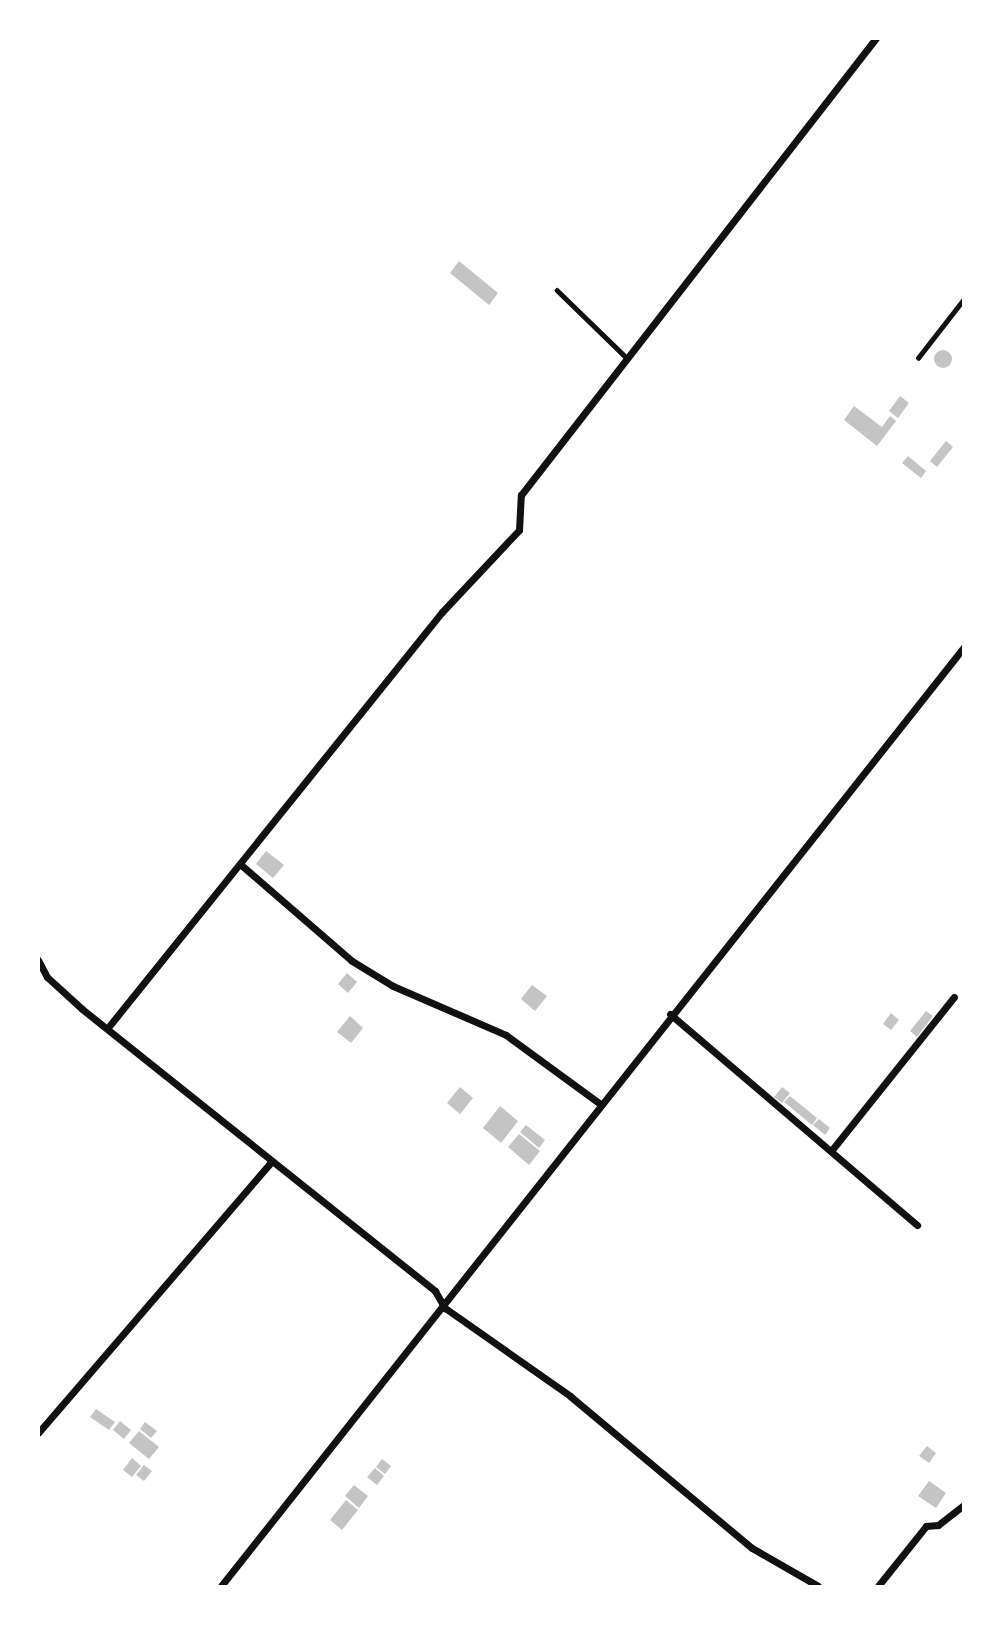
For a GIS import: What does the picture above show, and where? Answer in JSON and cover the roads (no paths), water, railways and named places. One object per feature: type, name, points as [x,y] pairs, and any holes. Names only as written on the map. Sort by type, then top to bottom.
[{"type":"street","points":[[110,1025],[442,612],[519,530],[521,495],[876,38]]},
{"type":"street","points":[[221,1587],[445,1308],[599,1103],[964,647]]},
{"type":"street","points":[[240,864],[352,961],[393,986],[506,1035],[599,1103]]},
{"type":"street","points":[[38,960],[47,978],[110,1025],[271,1161],[435,1291],[445,1308],[570,1396],[752,1548],[818,1587]]},
{"type":"street","points":[[831,1151],[954,997]]},
{"type":"street","points":[[670,1014],[917,1225]]},
{"type":"street","points":[[38,1433],[271,1161]]},
{"type":"street","points":[[878,1587],[926,1526],[938,1525],[962,1506]]},
{"type":"lane","points":[[557,290],[628,358]]},
{"type":"lane","points":[[918,358],[964,299]]}]
